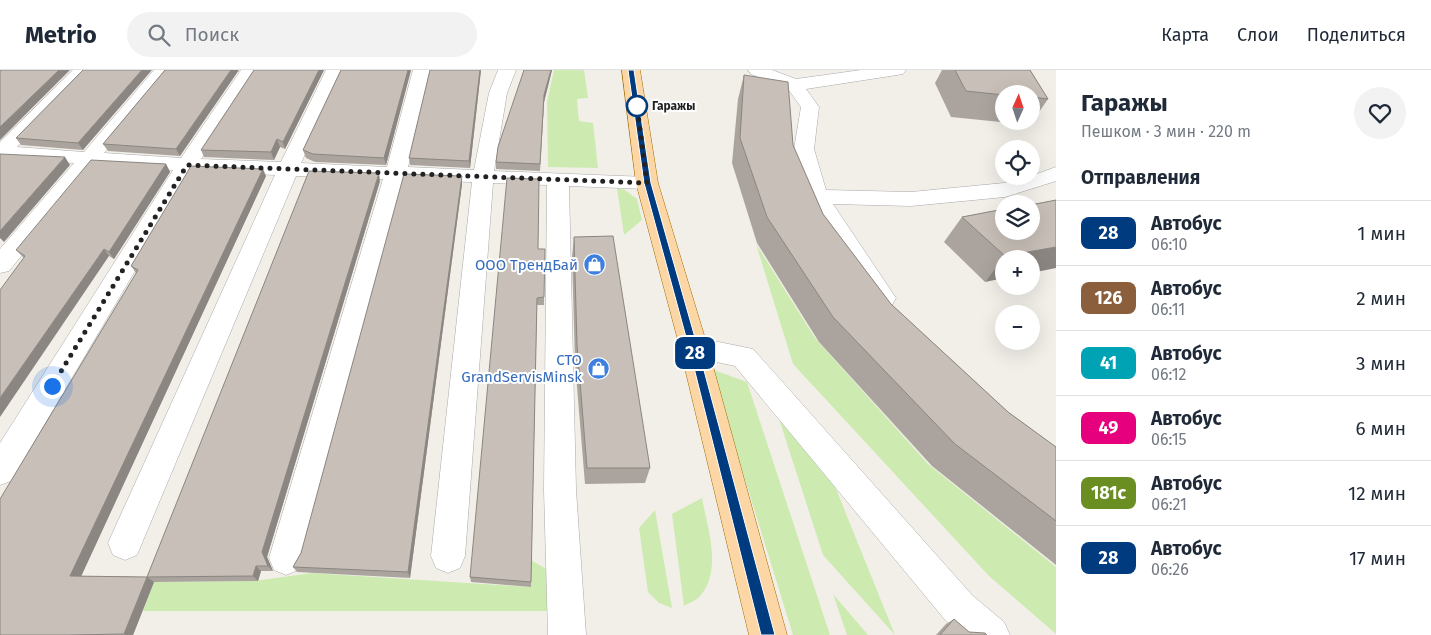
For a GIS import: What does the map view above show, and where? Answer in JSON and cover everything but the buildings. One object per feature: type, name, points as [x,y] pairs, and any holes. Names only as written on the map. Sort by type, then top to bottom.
[{"type":"main road","points":[[631,70],[647,183],[694,348],[768,635]]},
{"type":"lane","points":[[0,153],[83,70]]},
{"type":"lane","points":[[0,265],[163,70]]},
{"type":"lane","points":[[0,471],[187,165],[250,70]]},
{"type":"lane","points":[[125,543],[288,169],[336,70]]},
{"type":"lane","points":[[286,558],[396,172],[422,70]]},
{"type":"lane","points":[[448,556],[483,176],[498,93],[507,70]]},
{"type":"lane","points":[[757,70],[794,85],[897,70]]},
{"type":"lane","points":[[794,85],[810,107],[804,149],[817,197],[897,319]]},
{"type":"lane","points":[[0,153],[187,165],[647,183]]},
{"type":"lane","points":[[817,197],[912,199],[1005,190],[1042,180],[1056,173]]},
{"type":"lane","points":[[558,179],[560,490],[568,635]]},
{"type":"lane","points":[[694,348],[743,357],[958,608],[991,635]]},
{"type":"green space","points":[[554,70],[584,70],[588,98],[577,99],[579,121],[593,123],[598,168],[548,167],[547,102]]},
{"type":"green space","points":[[617,188],[625,190],[637,199],[642,220],[624,235]]},
{"type":"green space","points":[[756,244],[815,338],[928,464],[1056,567],[1056,634],[989,576],[793,364]]},
{"type":"green space","points":[[711,369],[747,382],[830,635],[793,635]]},
{"type":"green space","points":[[772,397],[832,479],[895,635],[823,555]]},
{"type":"green space","points":[[702,498],[712,548],[711,574],[707,586],[700,596],[684,606],[672,514]]},
{"type":"green space","points":[[655,510],[672,608],[659,603],[648,592],[639,528]]},
{"type":"green space","points":[[531,560],[551,572],[556,611],[143,611],[154,582],[254,581],[312,573],[530,587]]},
{"type":"green space","points":[[833,594],[868,635],[847,635]]},
{"type":"bus line","name":"28","points":[[631,70],[647,183],[694,348],[768,635]]},
{"type":"place","name":"Гаражы","points":[[637,106]]},
{"type":"place","name":"ООО ТрендБай","points":[[594,265]]},
{"type":"place","name":"СТО GrandServisMinsk","points":[[598,369]]},
{"type":"route","points":[[52,386],[187,165],[647,183],[637,106]]}]
